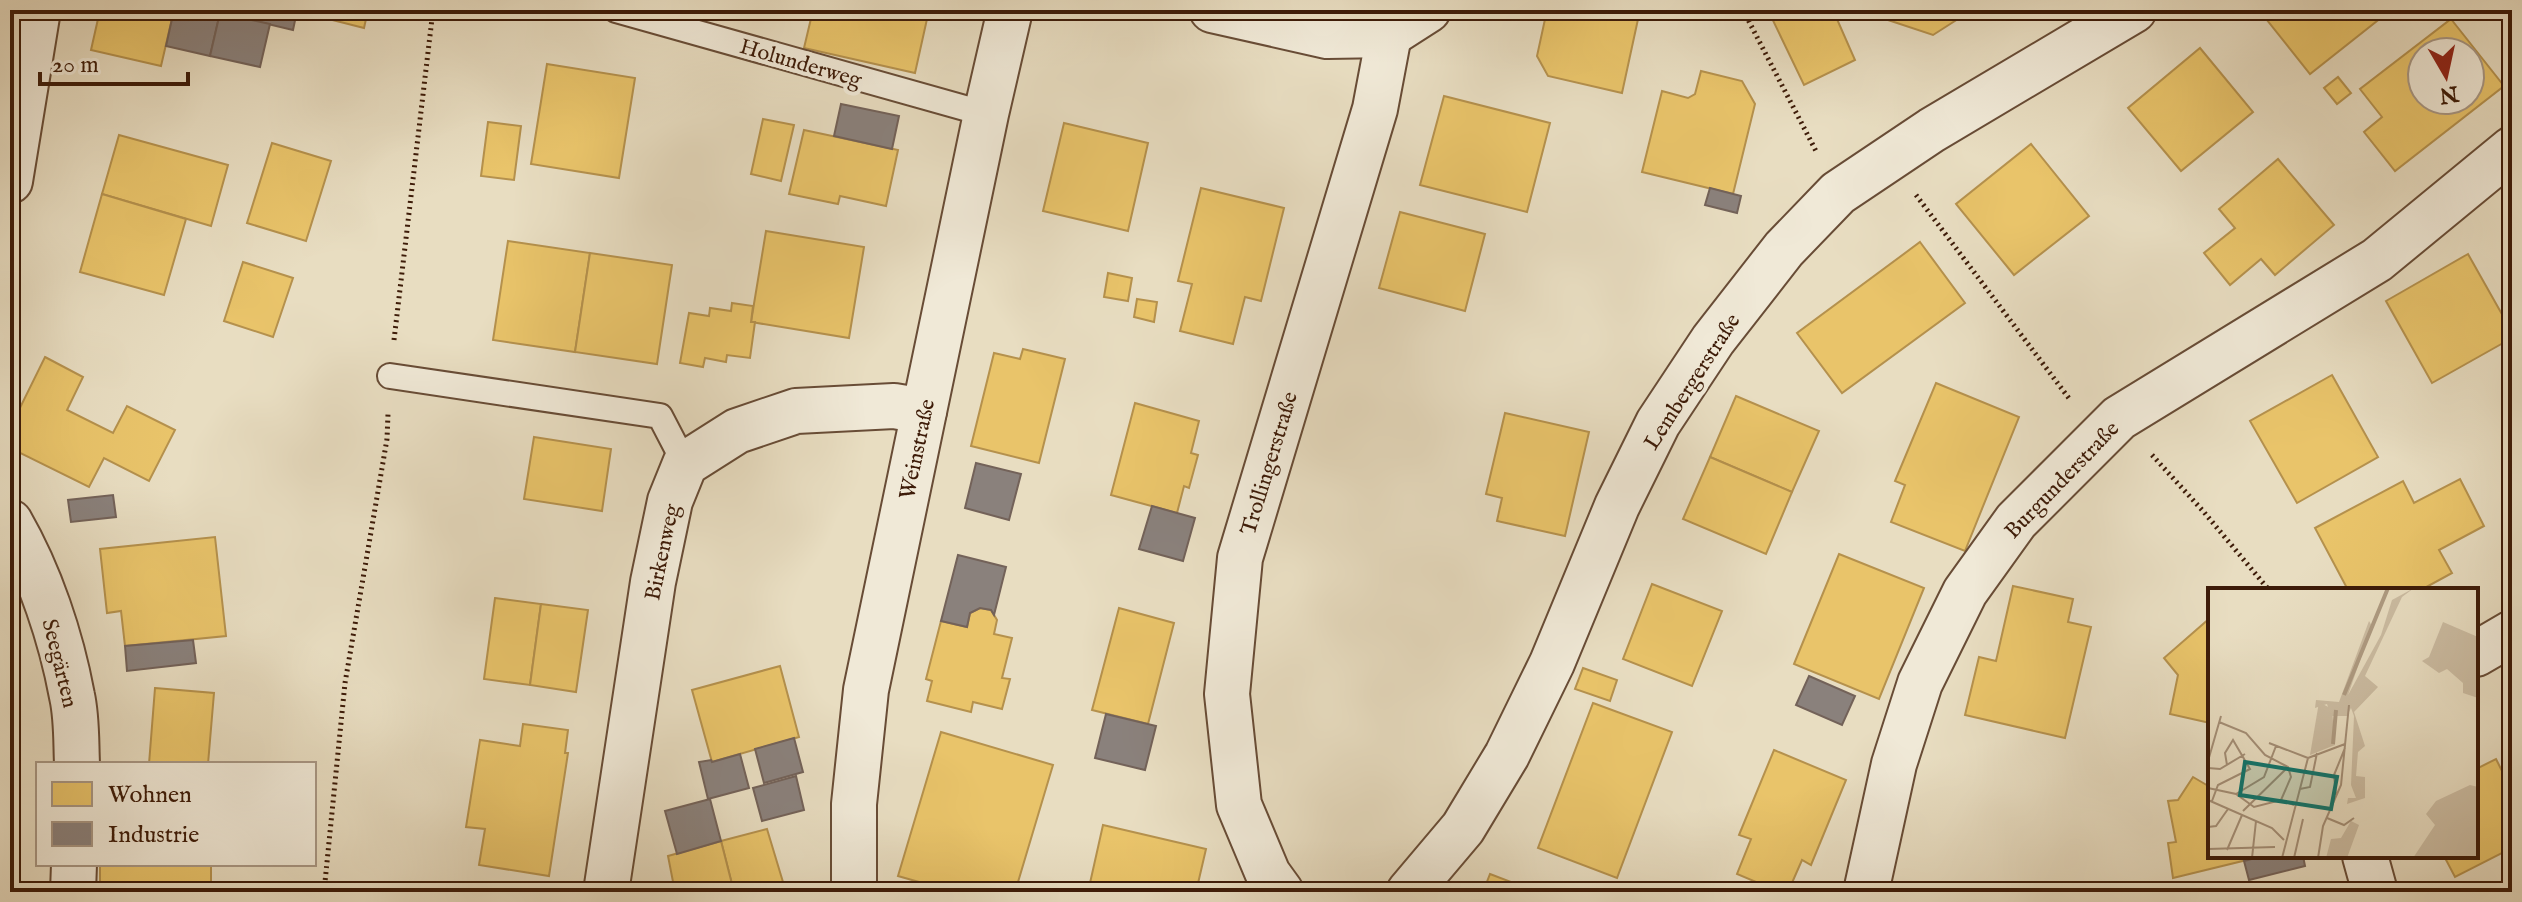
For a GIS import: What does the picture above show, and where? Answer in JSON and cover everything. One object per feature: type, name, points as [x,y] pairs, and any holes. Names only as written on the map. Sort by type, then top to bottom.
[{"type":"street","points":[[10,181],[38,10]]},
{"type":"street","name":"Weinstraße","points":[[854,892],[854,804],[866,690],[1010,10]]},
{"type":"street","points":[[1212,10],[1327,36],[1389,35],[1428,10]]},
{"type":"street","name":"Lembergerstraße","points":[[1409,892],[1463,828],[1507,755],[1552,663],[1617,506],[1658,423],[1722,329],[1784,249],[1838,193],[1889,158],[2134,10]]},
{"type":"street","name":"Trollingerstraße","points":[[1281,892],[1268,874],[1239,805],[1227,694],[1240,558],[1375,109],[1389,35]]},
{"type":"street","name":"Burgunderstraße","points":[[1866,892],[1894,764],[1920,683],[1965,592],[2016,521],[2108,428],[2377,260],[2512,149]]},
{"type":"street","points":[[685,464],[737,431],[796,411],[894,406],[924,411]]},
{"type":"street","name":"Birkenweg","points":[[606,892],[653,582],[670,501],[685,464]]},
{"type":"street","name":"Seegärten","points":[[10,522],[56,631],[73,698],[77,762]]},
{"type":"street","points":[[2478,653],[2512,633]]},
{"type":"street","points":[[2366,858],[2375,892]]},
{"type":"street","points":[[73,892],[74,866]]},
{"type":"lane","name":"Holunderweg","points":[[616,10],[986,114]]},
{"type":"lane","points":[[390,376],[660,416],[685,464]]},
{"type":"path","points":[[324,892],[345,683],[387,439],[390,376],[433,10]]},
{"type":"path","points":[[1743,10],[1838,193]]},
{"type":"path","points":[[1889,158],[2108,428],[2203,511],[2267,588]]},
{"type":"building: Wohnen","points":[[100,10],[174,10],[161,66],[91,50]]},
{"type":"building: Wohnen","points":[[293,10],[368,10],[364,28]]},
{"type":"building: Wohnen","points":[[813,10],[850,14],[851,10],[929,10],[915,73],[804,48]]},
{"type":"building: Wohnen","points":[[1547,10],[1640,10],[1622,93],[1548,76],[1537,56]]},
{"type":"building: Wohnen","points":[[1768,10],[1833,10],[1855,60],[1804,85]]},
{"type":"building: Wohnen","points":[[1889,10],[1972,10],[1933,35],[1888,20]]},
{"type":"building: Wohnen","points":[[2259,10],[2377,10],[2382,17],[2310,74]]},
{"type":"building: Wohnen","points":[[2451,19],[2464,36],[2429,36]]},
{"type":"building: Wohnen","points":[[2200,48],[2253,112],[2181,171],[2128,108]]},
{"type":"building: Wohnen","points":[[2406,54],[2406,116],[2466,116],[2395,171],[2364,132],[2382,117],[2360,89]]},
{"type":"building: Wohnen","points":[[2486,63],[2504,86],[2486,100]]},
{"type":"building: Wohnen","points":[[547,64],[635,78],[619,178],[531,164]]},
{"type":"building: Wohnen","points":[[1701,71],[1742,81],[1755,104],[1733,194],[1642,172],[1662,91],[1688,98],[1695,94]]},
{"type":"building: Wohnen","points":[[2338,77],[2351,93],[2337,104],[2324,88]]},
{"type":"building: Wohnen","points":[[1444,96],[1550,123],[1527,212],[1420,185]]},
{"type":"building: Wohnen","points":[[763,119],[794,125],[781,181],[751,174]]},
{"type":"building: Wohnen","points":[[488,122],[521,126],[514,180],[481,176]]},
{"type":"building: Wohnen","points":[[1064,123],[1148,143],[1128,231],[1043,211]]},
{"type":"building: Wohnen","points":[[804,130],[898,150],[886,206],[840,196],[838,204],[789,194]]},
{"type":"building: Wohnen","points":[[119,135],[228,165],[211,226],[102,194]]},
{"type":"building: Wohnen","points":[[272,143],[331,161],[306,241],[247,223]]},
{"type":"building: Wohnen","points":[[2031,144],[2089,216],[2014,275],[1956,204]]},
{"type":"building: Wohnen","points":[[2278,159],[2334,225],[2275,275],[2261,259],[2230,285],[2204,253],[2235,228],[2219,209]]},
{"type":"building: Wohnen","points":[[1201,188],[1284,208],[1261,301],[1245,297],[1233,344],[1180,331],[1192,284],[1178,281]]},
{"type":"building: Wohnen","points":[[102,194],[186,219],[164,295],[80,272]]},
{"type":"building: Wohnen","points":[[1400,212],[1485,234],[1465,311],[1379,288]]},
{"type":"building: Wohnen","points":[[766,231],[864,247],[849,338],[751,322]]},
{"type":"building: Wohnen","points":[[508,241],[590,253],[575,352],[493,340]]},
{"type":"building: Wohnen","points":[[1920,242],[1965,303],[1842,393],[1797,333]]},
{"type":"building: Wohnen","points":[[590,253],[672,265],[657,364],[575,352]]},
{"type":"building: Wohnen","points":[[2468,254],[2512,332],[2512,338],[2432,383],[2386,301]]},
{"type":"building: Wohnen","points":[[243,262],[293,278],[273,337],[224,321]]},
{"type":"building: Wohnen","points":[[1108,273],[1132,278],[1128,301],[1104,297]]},
{"type":"building: Wohnen","points":[[1137,299],[1157,302],[1154,322],[1134,317]]},
{"type":"building: Wohnen","points":[[732,303],[753,306],[751,322],[755,322],[750,358],[727,355],[726,362],[705,358],[703,367],[680,363],[689,313],[709,316],[710,308],[731,311]]},
{"type":"building: Wohnen","points":[[1023,349],[1065,359],[1039,463],[971,446],[994,353],[1020,359]]},
{"type":"building: Wohnen","points":[[45,357],[83,377],[67,410],[113,433],[127,406],[175,430],[149,481],[104,458],[89,487],[10,448],[10,428]]},
{"type":"building: Wohnen","points":[[2332,375],[2378,457],[2297,503],[2250,421]]},
{"type":"building: Wohnen","points":[[1936,383],[2019,417],[1965,551],[1891,522],[1905,485],[1895,481]]},
{"type":"building: Wohnen","points":[[1736,396],[1819,431],[1792,492],[1710,457]]},
{"type":"building: Wohnen","points":[[1135,403],[1199,421],[1191,453],[1198,455],[1189,488],[1184,486],[1177,513],[1111,495]]},
{"type":"building: Wohnen","points":[[1505,413],[1589,432],[1565,536],[1497,521],[1502,498],[1486,494]]},
{"type":"building: Wohnen","points":[[534,437],[611,449],[602,511],[524,499]]},
{"type":"building: Wohnen","points":[[1710,457],[1792,492],[1766,554],[1683,519]]},
{"type":"building: Wohnen","points":[[2460,479],[2484,526],[2439,550],[2452,573],[2425,588],[2347,588],[2315,528],[2403,481],[2414,503]]},
{"type":"building: Wohnen","points":[[215,537],[226,636],[125,646],[121,611],[107,613],[100,549]]},
{"type":"building: Wohnen","points":[[1839,554],[1924,588],[1879,699],[1794,664]]},
{"type":"building: Wohnen","points":[[1652,584],[1722,611],[1692,686],[1623,659]]},
{"type":"building: Wohnen","points":[[2013,586],[2073,599],[2068,622],[2091,627],[2065,738],[1965,715],[1979,657],[1996,661]]},
{"type":"building: Wohnen","points":[[495,598],[541,604],[530,685],[484,679]]},
{"type":"building: Wohnen","points":[[541,604],[588,610],[576,692],[530,685]]},
{"type":"building: Wohnen","points":[[980,608],[991,610],[997,620],[994,634],[1012,638],[1002,678],[1010,679],[1002,709],[973,702],[971,712],[927,701],[932,681],[926,679],[941,621],[967,627],[970,613]]},
{"type":"building: Wohnen","points":[[1119,608],[1174,623],[1148,724],[1092,710]]},
{"type":"building: Wohnen","points":[[2208,620],[2208,723],[2170,714],[2178,675],[2164,658]]},
{"type":"building: Wohnen","points":[[780,666],[799,737],[712,762],[692,690]]},
{"type":"building: Wohnen","points":[[1583,668],[1617,680],[1610,701],[1575,689]]},
{"type":"building: Wohnen","points":[[155,688],[214,693],[208,762],[149,762]]},
{"type":"building: Wohnen","points":[[1593,703],[1672,732],[1617,878],[1538,848]]},
{"type":"building: Wohnen","points":[[523,724],[568,730],[565,753],[568,753],[549,876],[479,865],[485,829],[466,827],[480,740],[520,746]]},
{"type":"building: Wohnen","points":[[941,732],[1053,765],[1015,892],[954,892],[898,876]]},
{"type":"building: Wohnen","points":[[1774,750],[1846,780],[1811,865],[1802,860],[1788,892],[1780,892],[1737,874],[1751,839],[1739,835]]},
{"type":"building: Wohnen","points":[[2496,759],[2512,791],[2512,848],[2455,877],[2445,858],[2478,858],[2478,768]]},
{"type":"building: Wohnen","points":[[2193,777],[2208,786],[2208,858],[2255,858],[2173,878],[2168,843],[2176,842],[2168,801],[2178,800]]},
{"type":"building: Wohnen","points":[[1103,825],[1206,849],[1196,892],[1088,892]]},
{"type":"building: Wohnen","points":[[767,829],[786,892],[734,892],[721,841]]},
{"type":"building: Wohnen","points":[[721,841],[734,892],[675,892],[668,856]]},
{"type":"building: Wohnen","points":[[100,866],[211,866],[211,892],[100,892]]},
{"type":"building: Wohnen","points":[[1490,874],[1537,892],[1483,892]]},
{"type":"building: Industrie","points":[[174,10],[220,13],[210,56],[166,46]]},
{"type":"building: Industrie","points":[[221,10],[239,10],[238,17],[220,13]]},
{"type":"building: Industrie","points":[[239,10],[297,11],[293,30],[238,17]]},
{"type":"building: Industrie","points":[[220,13],[270,24],[260,67],[210,56]]},
{"type":"building: Industrie","points":[[841,104],[899,116],[892,149],[834,136]]},
{"type":"building: Industrie","points":[[1710,188],[1741,196],[1737,213],[1705,205]]},
{"type":"building: Industrie","points":[[976,463],[1021,474],[1009,520],[965,508]]},
{"type":"building: Industrie","points":[[113,495],[116,517],[71,522],[68,500]]},
{"type":"building: Industrie","points":[[1152,506],[1195,518],[1183,561],[1139,549]]},
{"type":"building: Industrie","points":[[958,555],[1006,567],[994,615],[991,610],[980,608],[970,613],[967,627],[941,621]]},
{"type":"building: Industrie","points":[[193,640],[196,663],[127,671],[125,646]]},
{"type":"building: Industrie","points":[[1809,676],[1855,696],[1842,725],[1796,705]]},
{"type":"building: Industrie","points":[[1106,714],[1156,726],[1145,770],[1095,758]]},
{"type":"building: Industrie","points":[[794,738],[803,772],[764,783],[755,749]]},
{"type":"building: Industrie","points":[[740,754],[749,788],[708,799],[699,762],[712,762]]},
{"type":"building: Industrie","points":[[796,776],[804,810],[762,821],[753,788]]},
{"type":"building: Industrie","points":[[710,799],[721,841],[677,854],[665,811]]},
{"type":"building: Industrie","points":[[2255,858],[2303,858],[2305,866],[2249,880],[2244,861]]}]
